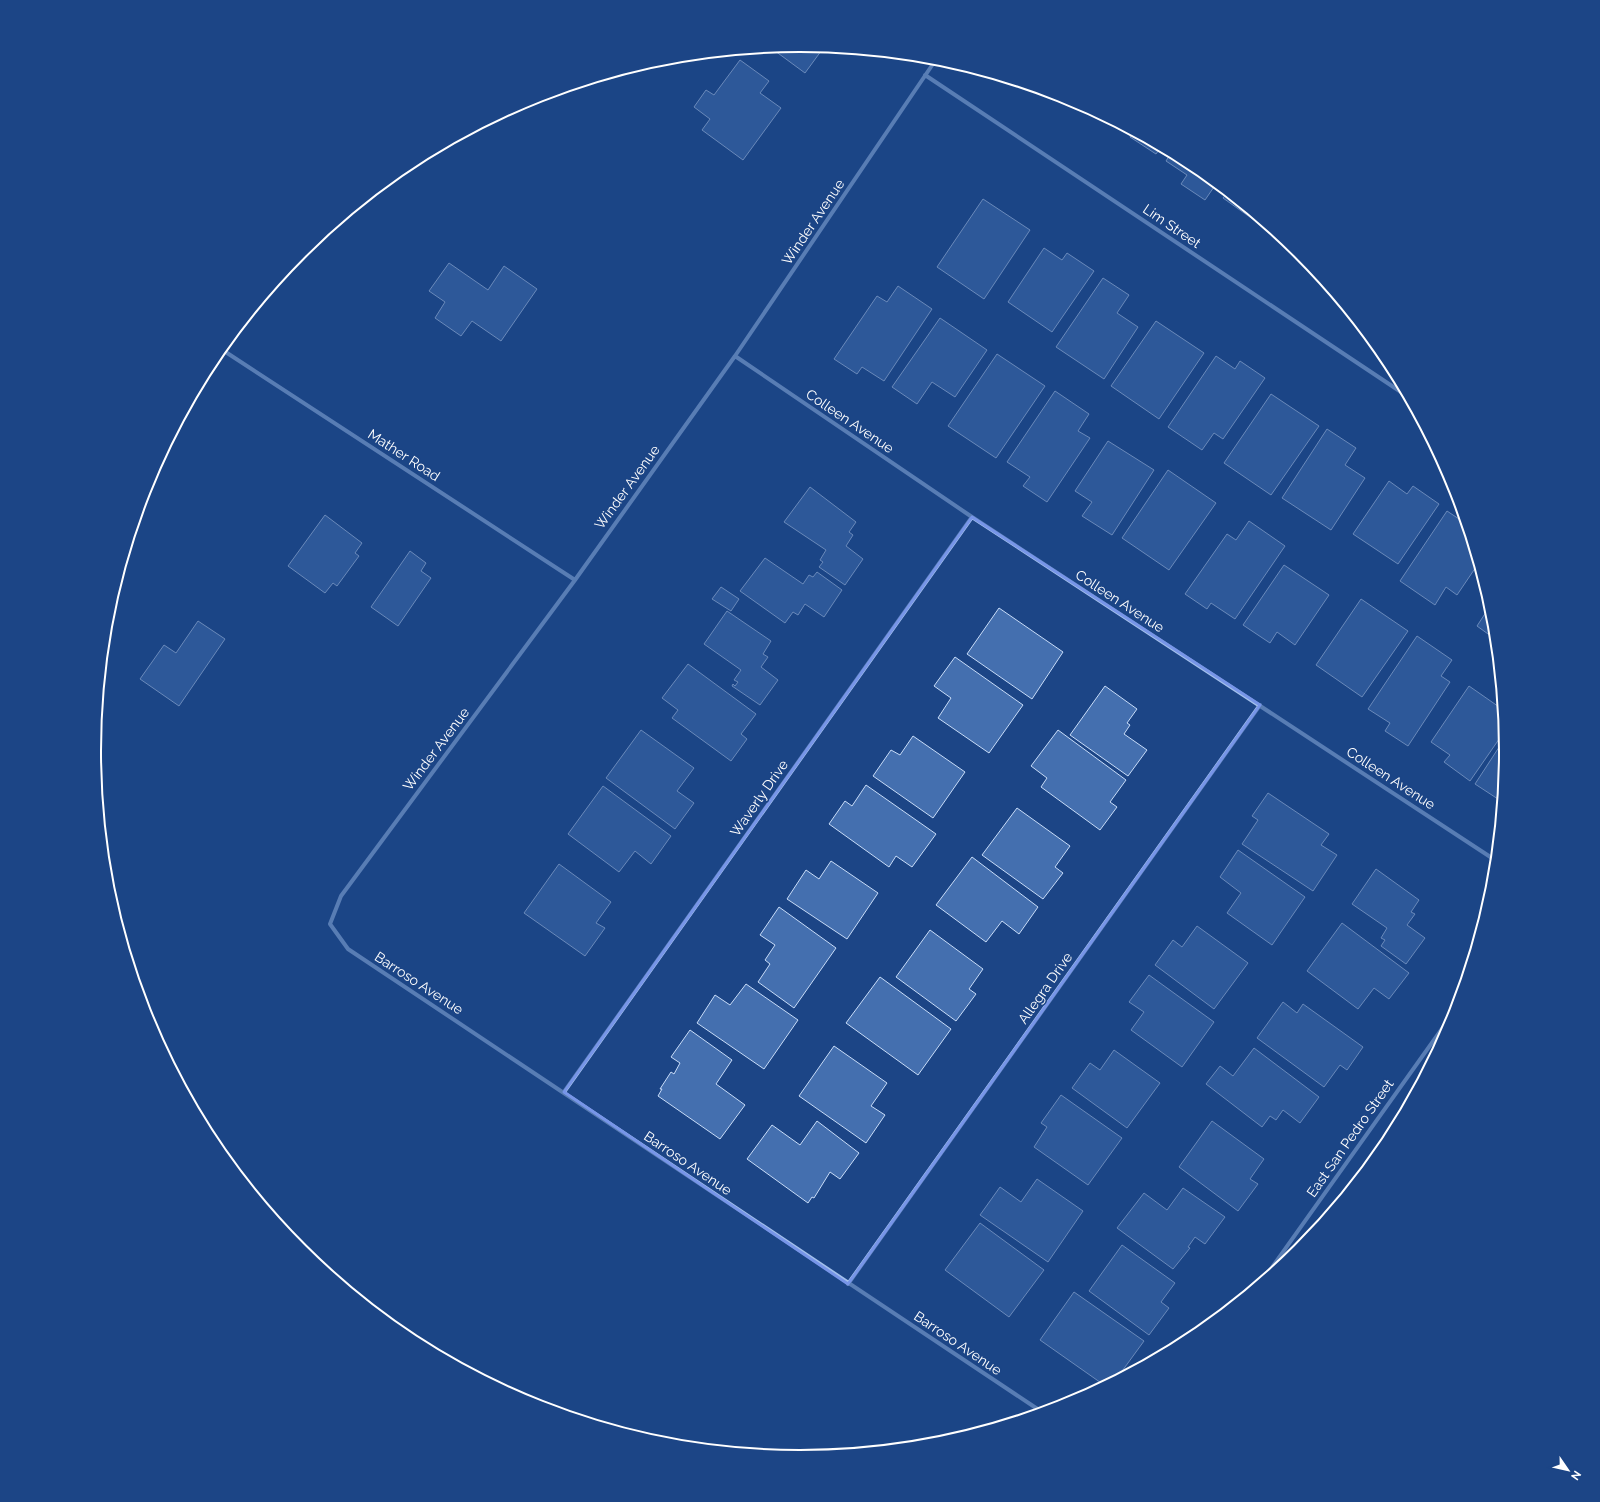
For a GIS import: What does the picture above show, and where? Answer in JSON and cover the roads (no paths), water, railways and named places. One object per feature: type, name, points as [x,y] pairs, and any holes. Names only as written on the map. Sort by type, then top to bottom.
[{"type":"street","name":"Winder Avenue","points":[[330,924],[341,896],[575,580],[735,356],[932,64]]},
{"type":"street","name":"Lim Street","points":[[925,75],[1397,390]]},
{"type":"street","name":"Mather Road","points":[[226,352],[575,580]]},
{"type":"street","name":"Colleen Avenue","points":[[735,356],[972,517],[1491,857]]},
{"type":"street","name":"Waverly Drive","points":[[564,1092],[972,517]]},
{"type":"street","name":"Allegra Drive","points":[[848,1284],[1260,706]]},
{"type":"street","name":"Barroso Avenue","points":[[330,924],[348,949],[1037,1409]]},
{"type":"street","name":"East San Pedro Street","points":[[1274,1264],[1440,1032]]}]
